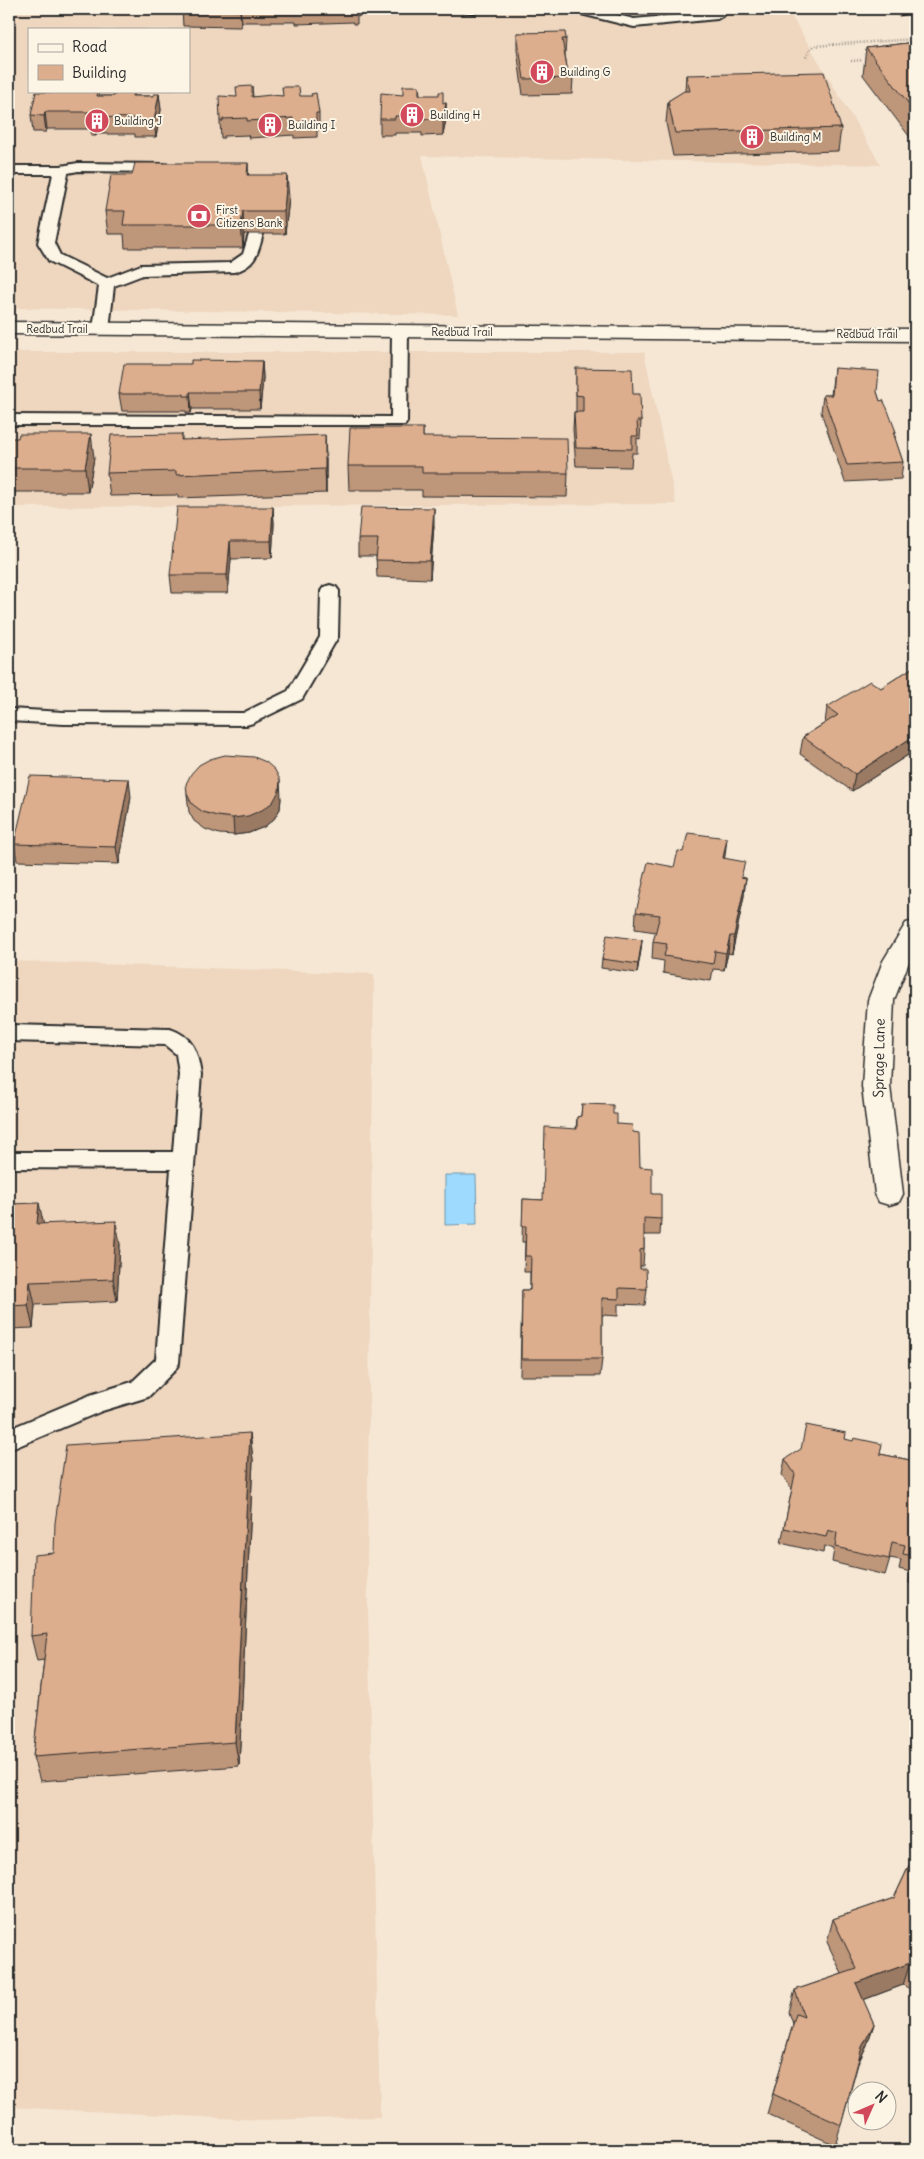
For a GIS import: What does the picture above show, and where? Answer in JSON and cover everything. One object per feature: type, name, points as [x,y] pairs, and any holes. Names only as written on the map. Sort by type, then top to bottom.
[{"type":"street","name":"Redbud Trail","points":[[9,328],[915,335]]},
{"type":"street","name":"Sprage Lane","points":[[889,1194],[876,1086],[881,1000],[896,961],[915,930]]},
{"type":"lane","points":[[467,9],[475,9]]},
{"type":"lane","points":[[578,9],[634,23],[717,15],[716,9]]},
{"type":"lane","points":[[9,170],[61,170],[78,167],[174,168]]},
{"type":"lane","points":[[61,170],[46,243],[54,258],[107,284],[140,270],[234,267],[250,256],[255,234]]},
{"type":"lane","points":[[101,329],[107,284]]},
{"type":"lane","points":[[9,420],[399,422],[400,331]]},
{"type":"lane","points":[[9,714],[64,718],[246,719],[295,695],[329,637],[330,591]]},
{"type":"lane","points":[[9,1033],[170,1037],[186,1050],[190,1074],[167,1363],[140,1390],[90,1405],[9,1440]]},
{"type":"lane","points":[[9,1160],[184,1161]]},
{"type":"path","points":[[806,57],[813,46],[915,40]]},
{"type":"path","points":[[851,61],[863,60]]},
{"type":"shaded area","points":[[9,9],[787,9],[881,165],[422,156],[458,315],[9,308]]},
{"type":"shaded area","points":[[9,352],[644,352],[676,504],[9,507]]},
{"type":"shaded area","points":[[9,961],[374,974],[367,1566],[380,2117],[260,2120],[9,2107]]},
{"type":"water","points":[[445,1175],[476,1175],[477,1224],[445,1225]]},
{"type":"building","points":[[240,9],[240,11],[182,10]]},
{"type":"building","name":"Building G","points":[[565,32],[566,39],[562,39],[568,73],[572,73],[573,78],[524,79],[517,33]]},
{"type":"building","points":[[915,42],[915,112],[866,48]]},
{"type":"building","points":[[824,72],[841,128],[675,133],[668,101],[684,91],[690,91],[686,75]]},
{"type":"building","points":[[252,86],[252,97],[283,96],[282,87],[299,87],[300,96],[312,96],[311,94],[316,93],[319,113],[316,113],[316,121],[293,122],[293,118],[247,121],[247,118],[223,119],[223,121],[220,121],[219,96],[237,97],[236,87]]},
{"type":"building","points":[[403,86],[419,86],[419,95],[439,95],[439,92],[443,92],[443,103],[446,103],[443,118],[422,119],[422,116],[395,116],[395,119],[380,119],[381,93],[403,95]]},
{"type":"building","points":[[36,92],[98,92],[97,96],[114,96],[115,92],[133,92],[132,96],[154,96],[154,94],[159,94],[154,121],[134,121],[134,118],[95,117],[94,120],[90,120],[91,112],[45,112],[44,116],[31,115]]},
{"type":"building","points":[[135,163],[248,163],[247,175],[287,175],[284,211],[243,211],[241,225],[123,225],[125,211],[105,211],[111,175],[132,175]]},
{"type":"building","points":[[191,360],[262,361],[259,392],[190,392],[190,396],[184,396],[184,394],[119,394],[124,364],[191,364]]},
{"type":"building","points":[[576,368],[632,369],[633,394],[640,394],[641,421],[637,421],[638,436],[632,436],[632,449],[576,448],[574,412],[583,412],[583,396],[576,395]]},
{"type":"building","points":[[834,368],[879,371],[877,392],[880,401],[883,400],[887,408],[896,432],[893,432],[903,462],[847,465],[823,395],[832,395]]},
{"type":"building","points":[[350,428],[423,428],[423,437],[567,438],[568,473],[422,473],[422,466],[348,466]]},
{"type":"building","points":[[19,434],[91,434],[85,468],[11,468],[9,473],[9,438],[18,438]]},
{"type":"building","points":[[182,434],[181,440],[325,435],[325,469],[176,475],[176,471],[107,473],[111,435]]},
{"type":"building","points":[[177,507],[273,507],[271,541],[230,541],[227,575],[170,575]]},
{"type":"building","points":[[361,507],[434,508],[430,561],[376,560],[378,539],[358,539]]},
{"type":"building","points":[[915,666],[915,740],[911,738],[855,774],[803,737],[838,715],[827,707],[870,681],[881,688]]},
{"type":"building","points":[[225,755],[254,757],[266,762],[275,770],[280,780],[279,791],[273,802],[262,810],[248,816],[233,818],[203,812],[192,804],[187,794],[186,784],[191,774],[199,765],[210,759]]},
{"type":"building","points":[[30,776],[129,779],[116,847],[14,844]]},
{"type":"building","points":[[688,833],[727,838],[723,858],[745,862],[741,877],[746,878],[734,936],[730,936],[726,953],[715,951],[713,964],[664,956],[667,944],[653,942],[660,915],[636,912],[648,862],[674,867],[678,851],[683,852]]},
{"type":"building","points":[[607,935],[642,940],[638,964],[602,959]]},
{"type":"building","points":[[582,1104],[613,1105],[613,1114],[617,1114],[617,1124],[632,1125],[633,1132],[639,1133],[640,1167],[652,1168],[652,1194],[661,1194],[661,1219],[644,1218],[644,1249],[640,1250],[640,1269],[646,1269],[647,1289],[619,1288],[619,1299],[602,1298],[602,1359],[521,1359],[522,1290],[530,1290],[531,1256],[525,1256],[526,1226],[522,1226],[523,1199],[543,1200],[545,1127],[577,1129],[577,1117],[581,1116]]},
{"type":"building","points":[[39,1203],[37,1224],[116,1221],[113,1279],[30,1282],[28,1305],[9,1306],[9,1204]]},
{"type":"building","points":[[806,1425],[846,1433],[845,1439],[853,1441],[854,1438],[882,1444],[880,1454],[915,1461],[915,1568],[913,1568],[914,1556],[903,1554],[905,1545],[892,1542],[889,1559],[835,1547],[837,1533],[828,1530],[826,1537],[784,1528],[795,1474],[785,1459],[801,1449]]},
{"type":"building","points":[[250,1433],[235,1742],[33,1757],[47,1634],[31,1636],[34,1555],[54,1553],[55,1523],[66,1445]]},
{"type":"building","points":[[915,1853],[915,1966],[910,1963],[856,1983],[874,2024],[862,2047],[853,2082],[846,2082],[846,2106],[841,2125],[773,2094],[796,2014],[804,2017],[795,1990],[857,1969],[833,1919],[894,1898]]},
{"type":"place","name":"Building G","points":[[542,72]]},
{"type":"place","name":"Building H","points":[[412,115]]},
{"type":"place","name":"Building J","points":[[97,121]]},
{"type":"place","name":"Building I","points":[[270,125]]},
{"type":"place","name":"Building M","points":[[752,137]]},
{"type":"place","name":"First Citizens Bank","points":[[199,216]]}]
